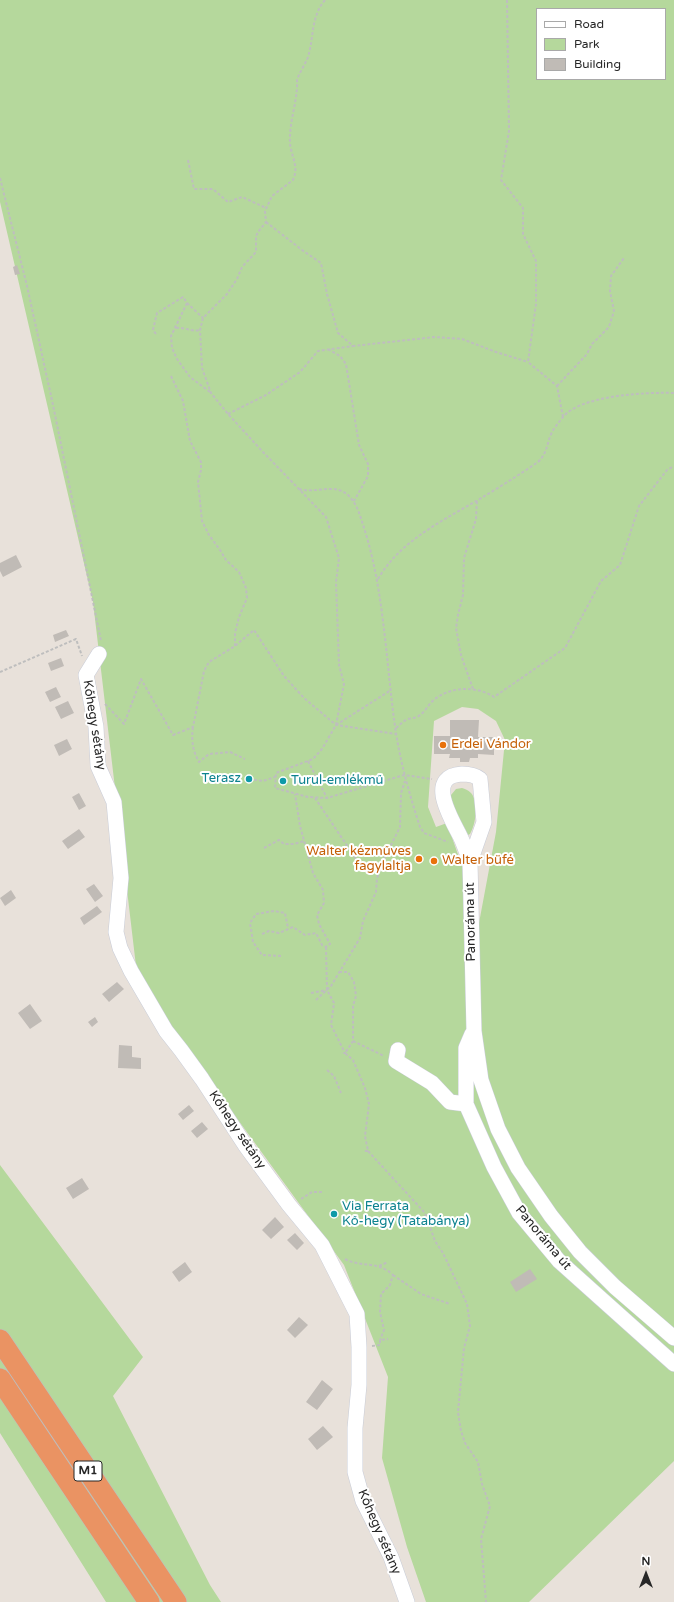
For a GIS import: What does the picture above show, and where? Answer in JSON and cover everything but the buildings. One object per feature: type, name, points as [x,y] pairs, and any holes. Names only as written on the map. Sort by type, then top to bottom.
[{"type":"highway","name":"M1","points":[[0,1340],[176,1602]]},
{"type":"highway","name":"M1","points":[[0,1379],[149,1602]]},
{"type":"street","name":"Kőhegy sétány","points":[[99,654],[86,675],[96,727],[98,766],[114,802],[121,878],[116,932],[120,948],[131,971],[166,1031],[220,1105],[245,1145],[322,1245],[358,1314],[360,1348],[359,1385],[355,1428],[356,1472],[363,1501],[391,1557],[407,1602]]},
{"type":"street","points":[[463,774],[480,779],[484,822],[470,862],[445,803],[442,791],[445,781],[450,777],[463,774]]},
{"type":"street","name":"Panoráma út","points":[[470,862],[474,1031],[481,1080],[498,1129],[518,1168],[551,1216],[580,1252],[616,1287],[674,1338]]},
{"type":"street","name":"Panoráma út","points":[[474,1031],[466,1048],[466,1104],[494,1167],[518,1213],[559,1261],[674,1364]]},
{"type":"street","points":[[397,1056],[432,1083],[450,1102],[466,1104]]},
{"type":"path","points":[[211,393],[202,368],[200,330],[203,318],[227,294],[237,279],[242,267],[256,252],[256,236],[266,222],[266,208],[272,196],[293,180],[297,171],[297,166],[291,153],[290,138],[297,80],[300,71],[308,58],[315,18],[325,0]]},
{"type":"path","points":[[507,0],[509,131],[501,180],[523,208],[523,234],[536,261],[536,304],[528,362]]},
{"type":"path","points":[[188,160],[194,189],[213,189],[228,202],[242,197],[266,208]]},
{"type":"path","points":[[0,178],[27,286],[55,413],[101,638],[99,654]]},
{"type":"path","points":[[266,222],[321,263],[327,294],[338,333],[354,346]]},
{"type":"path","points":[[557,386],[587,354],[592,344],[609,328],[614,311],[610,291],[610,276],[624,258]]},
{"type":"path","points":[[156,334],[153,330],[157,313],[183,297],[187,303],[203,318]]},
{"type":"path","points":[[187,303],[171,338],[172,348],[177,359],[190,377],[211,393],[263,452],[326,517],[339,558],[336,582],[338,665],[344,684],[336,725],[322,749],[315,757],[276,773],[275,788],[315,798],[327,798],[404,775],[445,781]]},
{"type":"path","points":[[176,328],[185,328],[196,331],[200,330]]},
{"type":"path","points":[[228,414],[266,395],[300,372],[318,350],[435,337],[462,339],[528,362],[557,386],[563,417]]},
{"type":"path","points":[[328,349],[340,356],[346,364],[359,445],[368,464],[368,476],[354,501]]},
{"type":"path","points":[[171,376],[183,401],[190,441],[201,462],[198,482],[202,521],[209,536],[226,560],[239,572],[246,588],[247,598],[239,617],[235,633],[235,646]]},
{"type":"path","points":[[377,580],[396,556],[419,536],[449,515],[528,469],[543,457],[553,431],[563,417],[572,409],[599,400],[643,393],[674,393]]},
{"type":"path","points":[[396,728],[408,719],[418,716],[431,702],[440,696],[454,690],[473,689],[494,697],[565,648],[601,581],[620,565],[639,506],[667,470],[674,466]]},
{"type":"path","points":[[298,488],[308,490],[336,489],[348,495],[354,501],[359,512],[370,545],[377,580],[396,734],[404,775],[422,831],[452,845]]},
{"type":"path","points":[[473,689],[461,655],[456,622],[463,595],[464,558],[476,519],[477,500]]},
{"type":"path","points":[[245,759],[230,752],[209,754],[199,762],[194,752],[192,736],[206,666],[209,662],[235,646],[254,630],[284,676],[304,698],[336,725],[396,734]]},
{"type":"path","points":[[0,672],[76,639],[82,658]]},
{"type":"path","points":[[88,686],[124,724],[141,679],[173,735],[193,727]]},
{"type":"path","points":[[336,725],[391,690]]},
{"type":"path","points":[[308,761],[327,798]]},
{"type":"path","points":[[248,779],[263,781],[275,777]]},
{"type":"path","points":[[316,1000],[327,990],[360,938],[363,921],[376,892],[378,878],[384,859],[400,827],[401,793],[406,780]]},
{"type":"path","points":[[295,794],[312,873],[323,890],[324,903],[317,915],[319,924],[330,944],[326,947],[327,990],[334,1003],[331,1026],[345,1053],[353,1060],[365,1088],[369,1104],[365,1136],[368,1151],[425,1213],[435,1241],[443,1253],[467,1304],[470,1326],[464,1348],[458,1412],[465,1443],[478,1462],[482,1484],[490,1506],[481,1538],[486,1602]]},
{"type":"path","points":[[315,798],[356,859]]},
{"type":"path","points":[[264,848],[279,840],[284,844],[294,844],[304,841]]},
{"type":"path","points":[[281,956],[262,955],[253,942],[250,923],[256,914],[274,911],[286,913],[288,928]]},
{"type":"path","points":[[262,934],[269,931],[279,933],[293,927],[305,935],[316,933],[322,945],[326,947]]},
{"type":"path","points":[[339,972],[348,972],[354,982],[356,996],[353,1006],[353,1041],[345,1053]]},
{"type":"path","points":[[310,993],[327,990]]},
{"type":"path","points":[[353,1041],[397,1056]]},
{"type":"path","points":[[327,1070],[334,1076],[341,1093]]},
{"type":"path","points":[[363,1151],[368,1151]]},
{"type":"path","points":[[296,1213],[300,1208],[302,1198],[312,1192],[322,1192]]},
{"type":"path","points":[[327,1253],[351,1262],[379,1266],[421,1294],[450,1304]]},
{"type":"path","points":[[379,1266],[388,1262]]},
{"type":"path","points":[[380,1340],[384,1330],[380,1312],[381,1294],[390,1285],[393,1275]]},
{"type":"green space","points":[[0,0],[674,0],[674,1461],[529,1602],[426,1602],[407,1547],[382,1458],[388,1377],[344,1265],[138,983],[93,602],[0,202]],"holes":[[[462,707],[478,709],[496,721],[505,740],[496,832],[479,923],[465,923],[464,872],[447,823],[436,827],[428,807],[434,721]]]},
{"type":"green space","points":[[462,788],[468,790],[474,797],[476,807],[474,825],[470,834],[468,835],[450,800],[451,795],[456,789]]},
{"type":"green space","points":[[0,1165],[143,1357],[113,1396],[210,1585],[221,1602],[106,1602],[0,1433]]},
{"type":"place","name":"Erdei Vándor","points":[[443,745]]},
{"type":"place","name":"Terasz","points":[[249,779]]},
{"type":"place","name":"Turul-emlékmű","points":[[283,781]]},
{"type":"place","name":"Walter kézműves fagylaltja","points":[[419,859]]},
{"type":"place","name":"Walter büfé","points":[[434,861]]},
{"type":"place","name":"Via Ferrata Kő-hegy (Tatabánya)","points":[[334,1214]]}]
